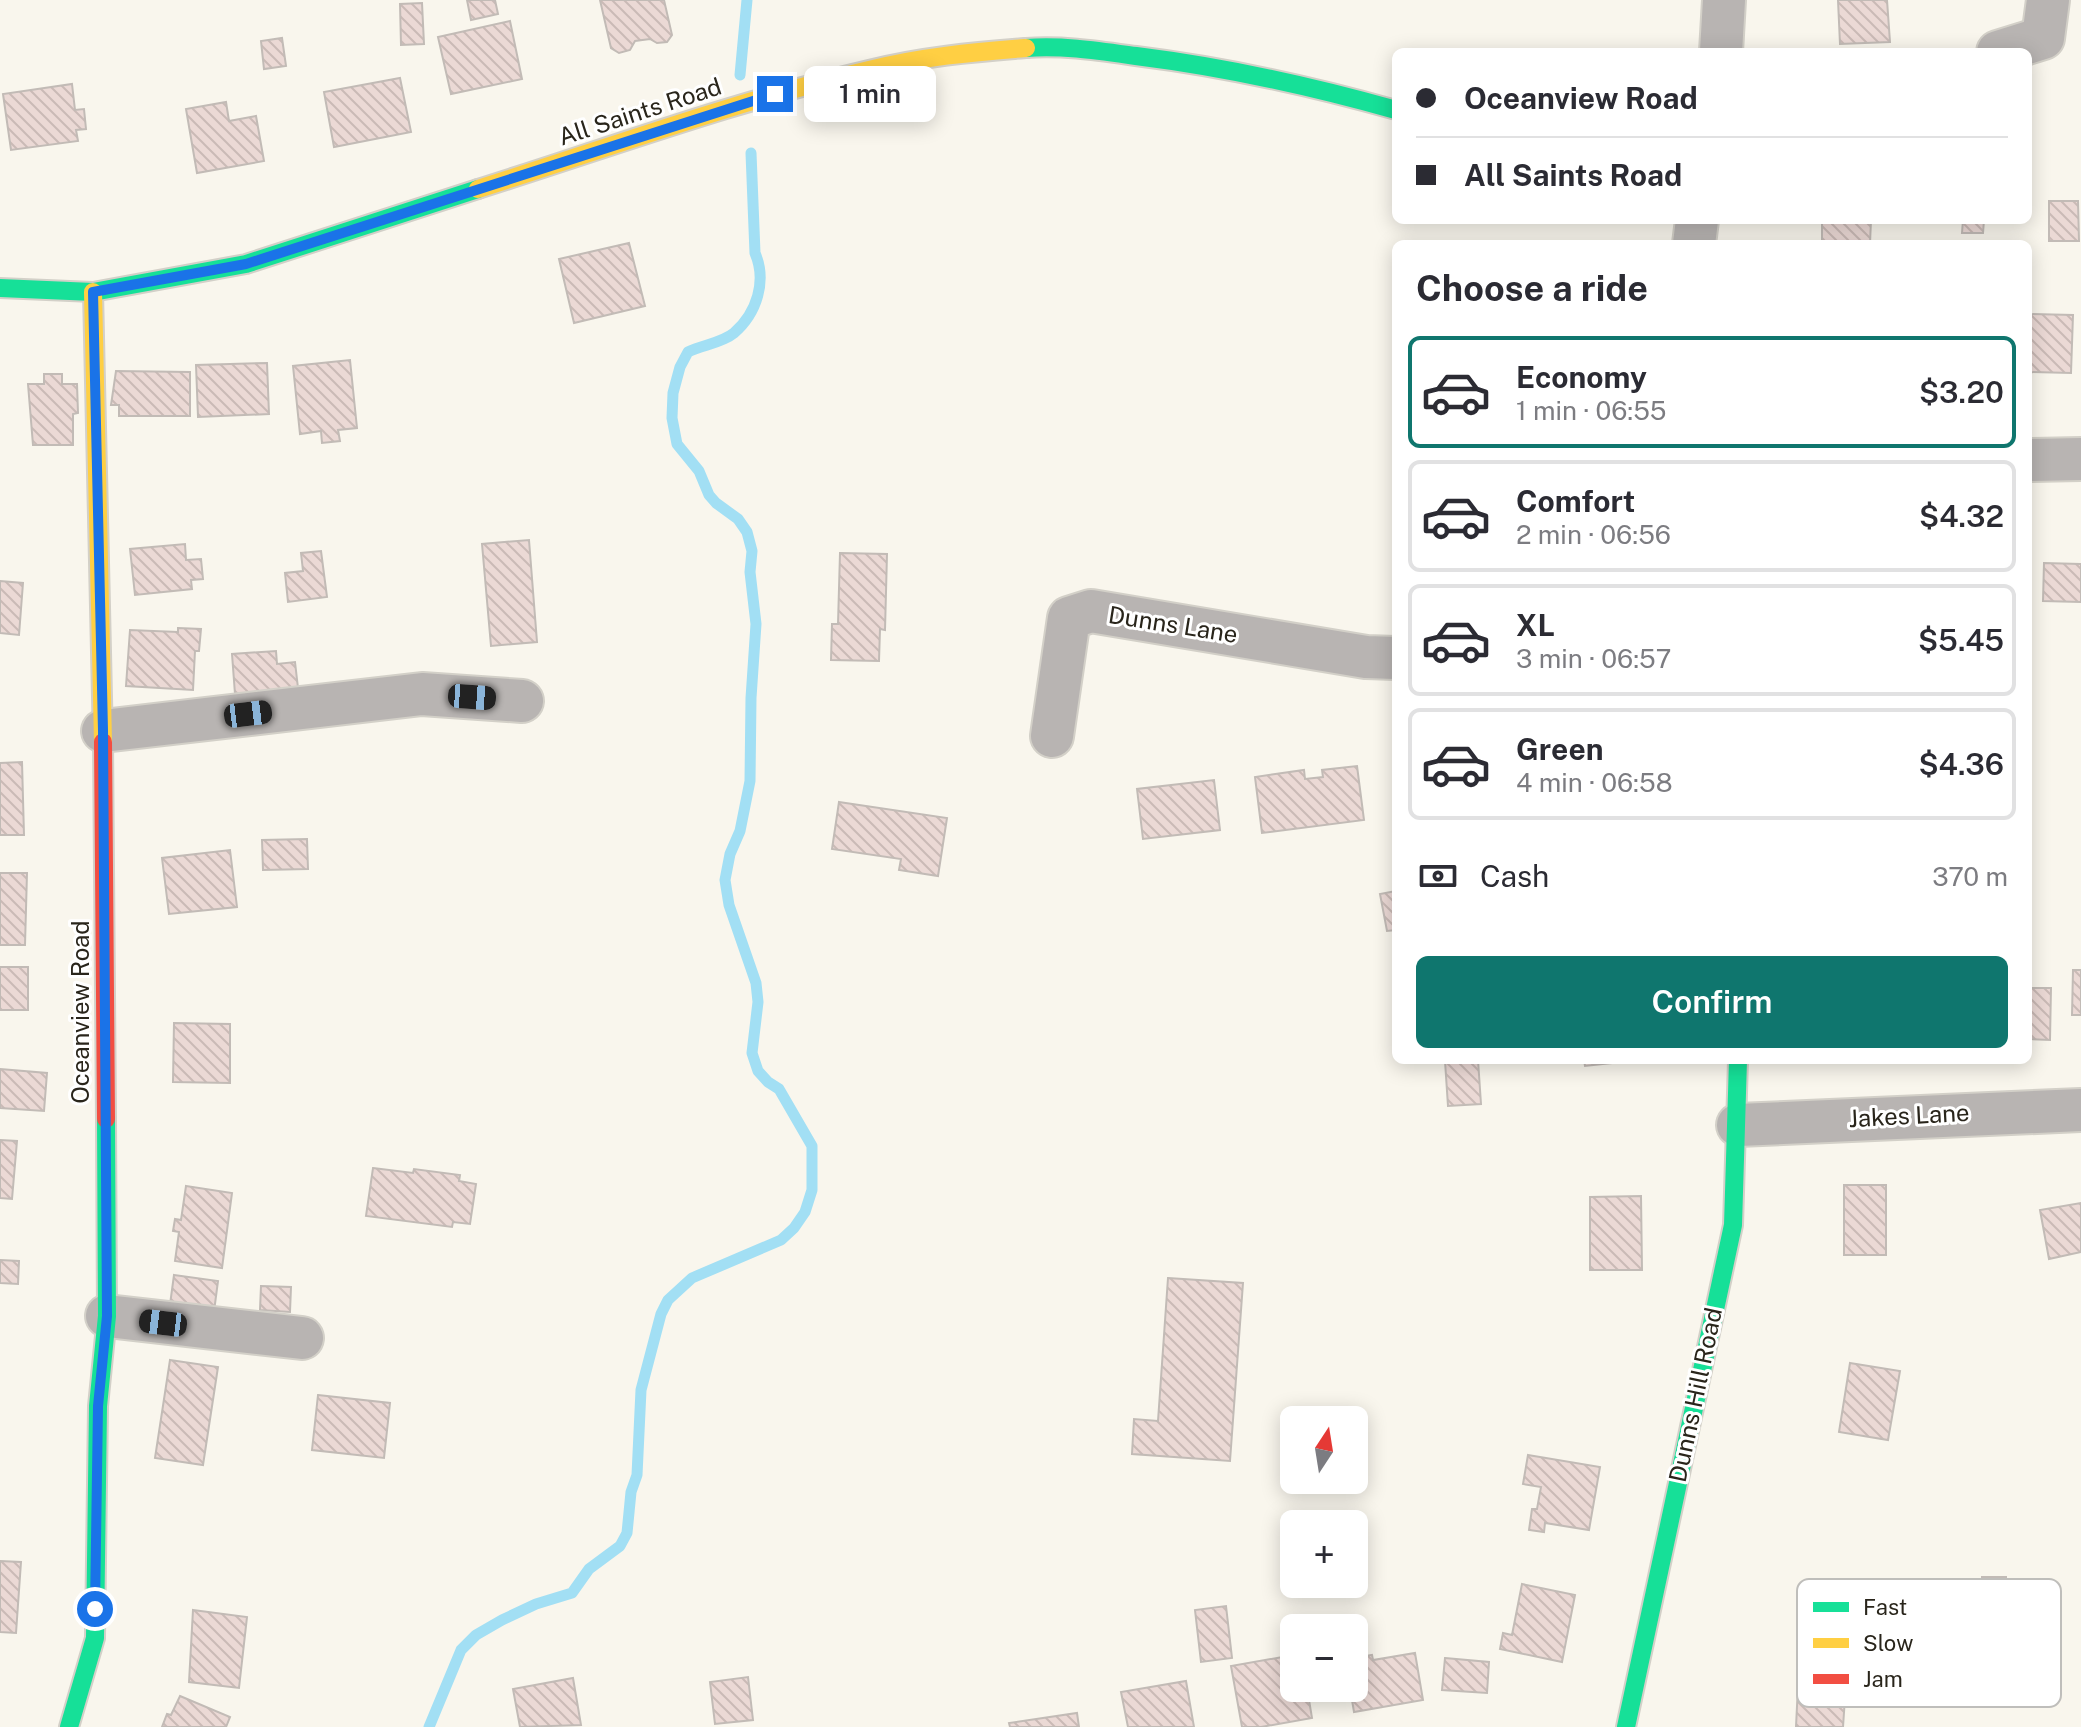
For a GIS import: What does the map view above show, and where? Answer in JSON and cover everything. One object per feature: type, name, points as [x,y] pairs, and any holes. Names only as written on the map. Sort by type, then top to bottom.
[{"type":"street","points":[[1721,48],[1724,0]]},
{"type":"street","points":[[2011,48],[2043,38],[2048,0]]},
{"type":"street","name":"All Saints Road","points":[[0,288],[93,292],[246,264],[775,94],[871,69],[954,54],[1039,47],[1122,54],[1223,69],[1340,94],[1392,109]]},
{"type":"street","name":"Oceanview Road","points":[[69,1727],[95,1638],[98,1406],[107,1316],[103,731],[93,292]]},
{"type":"street","points":[[2032,460],[2081,459]]},
{"type":"street","name":"Dunns Lane","points":[[1052,736],[1069,618],[1091,611],[1366,657],[1392,658]]},
{"type":"street","points":[[103,731],[422,694],[522,701]]},
{"type":"street","name":"Dunns Hill Road","points":[[1626,1727],[1733,1225],[1738,1064]]},
{"type":"street","name":"Jakes Lane","points":[[1738,1125],[2081,1110]]},
{"type":"street","points":[[107,1316],[302,1338]]},
{"type":"building","points":[[467,0],[495,0],[498,14],[471,20]]},
{"type":"building","points":[[600,0],[664,0],[672,35],[667,42],[657,43],[650,39],[635,41],[630,50],[619,53],[611,48]]},
{"type":"building","points":[[1838,0],[1887,0],[1890,42],[1840,44]]},
{"type":"building","points":[[422,3],[424,44],[401,45],[400,4]]},
{"type":"building","points":[[510,21],[522,79],[451,94],[438,37]]},
{"type":"building","points":[[282,38],[286,66],[264,69],[261,41]]},
{"type":"building","points":[[400,78],[411,132],[334,147],[324,92]]},
{"type":"building","points":[[72,84],[75,110],[84,109],[86,129],[76,130],[78,141],[11,150],[3,94]]},
{"type":"building","points":[[226,102],[229,121],[256,116],[264,161],[197,173],[186,109]]},
{"type":"building","points":[[2049,201],[2078,201],[2079,241],[2049,241]]},
{"type":"building","points":[[1822,224],[1871,224],[1870,240],[1822,240]]},
{"type":"building","points":[[1963,224],[1984,224],[1983,233],[1962,233]]},
{"type":"building","points":[[629,243],[645,306],[574,323],[559,259]]},
{"type":"building","points":[[2032,314],[2073,315],[2071,373],[2032,372]]},
{"type":"building","points":[[350,360],[357,428],[338,430],[340,441],[322,443],[321,431],[300,434],[293,366]]},
{"type":"building","points":[[267,363],[269,414],[198,417],[196,365]]},
{"type":"building","points":[[116,371],[190,372],[190,416],[119,416],[119,405],[111,405]]},
{"type":"building","points":[[44,374],[62,374],[62,384],[77,384],[78,413],[73,414],[73,445],[33,445],[28,384],[44,384]]},
{"type":"building","points":[[529,540],[537,642],[491,646],[482,544]]},
{"type":"building","points":[[185,544],[186,560],[201,559],[203,579],[191,580],[192,589],[135,595],[130,549]]},
{"type":"building","points":[[321,551],[327,597],[288,602],[285,573],[303,571],[301,553]]},
{"type":"building","points":[[840,553],[887,554],[885,630],[880,629],[879,661],[831,660],[832,624],[838,624]]},
{"type":"building","points":[[2044,563],[2081,564],[2081,602],[2043,601]]},
{"type":"building","points":[[0,581],[23,583],[19,635],[0,633]]},
{"type":"building","points":[[178,628],[201,629],[199,651],[195,651],[193,690],[126,686],[130,630],[178,632]]},
{"type":"building","points":[[276,651],[277,664],[295,662],[298,688],[235,694],[232,654]]},
{"type":"building","points":[[22,762],[24,835],[0,835],[0,763]]},
{"type":"building","points":[[1357,766],[1364,820],[1262,833],[1255,777],[1304,770],[1305,779],[1323,777],[1322,770]]},
{"type":"building","points":[[1214,780],[1220,830],[1143,839],[1137,789]]},
{"type":"building","points":[[839,802],[947,818],[938,876],[899,870],[901,859],[832,849]]},
{"type":"building","points":[[307,839],[308,869],[263,870],[262,840]]},
{"type":"building","points":[[230,850],[237,907],[169,914],[162,858]]},
{"type":"building","points":[[0,873],[27,873],[25,945],[0,945]]},
{"type":"building","points":[[1392,892],[1392,930],[1387,931],[1380,894]]},
{"type":"building","points":[[0,967],[28,967],[28,1010],[0,1010]]},
{"type":"building","points":[[2073,970],[2081,970],[2081,1015],[2072,1015]]},
{"type":"building","points":[[2032,988],[2051,988],[2050,1040],[2032,1039]]},
{"type":"building","points":[[174,1023],[230,1024],[230,1083],[173,1082]]},
{"type":"building","points":[[1445,1064],[1478,1064],[1481,1104],[1448,1106]]},
{"type":"building","points":[[0,1069],[47,1073],[44,1111],[0,1108]]},
{"type":"building","points":[[0,1140],[17,1141],[12,1199],[0,1198]]},
{"type":"building","points":[[373,1168],[460,1175],[459,1181],[476,1184],[470,1224],[453,1222],[452,1227],[366,1216]]},
{"type":"building","points":[[1844,1185],[1886,1185],[1886,1255],[1844,1255]]},
{"type":"building","points":[[186,1186],[232,1193],[222,1268],[175,1261],[179,1232],[173,1231],[175,1219],[181,1220]]},
{"type":"building","points":[[1641,1196],[1642,1270],[1590,1270],[1590,1197]]},
{"type":"building","points":[[2081,1203],[2081,1252],[2049,1259],[2040,1210]]},
{"type":"building","points":[[0,1260],[19,1261],[18,1284],[0,1283]]},
{"type":"building","points":[[174,1275],[218,1281],[213,1319],[169,1312]]},
{"type":"building","points":[[1168,1278],[1243,1283],[1230,1461],[1132,1454],[1134,1419],[1158,1421]]},
{"type":"building","points":[[261,1286],[291,1287],[290,1312],[260,1310]]},
{"type":"building","points":[[170,1360],[218,1367],[203,1465],[155,1458]]},
{"type":"building","points":[[1850,1363],[1900,1371],[1888,1440],[1839,1432]]},
{"type":"building","points":[[318,1395],[390,1403],[384,1458],[312,1450]]},
{"type":"building","points":[[1528,1455],[1600,1467],[1589,1530],[1545,1523],[1544,1532],[1529,1530],[1532,1509],[1537,1509],[1541,1487],[1523,1484]]},
{"type":"building","points":[[0,1561],[21,1562],[16,1633],[0,1632]]},
{"type":"building","points":[[1982,1577],[2006,1577],[2006,1579]]},
{"type":"building","points":[[1522,1584],[1575,1595],[1562,1662],[1500,1649],[1503,1633],[1512,1635]]},
{"type":"building","points":[[1226,1606],[1232,1658],[1201,1662],[1195,1610]]},
{"type":"building","points":[[193,1610],[247,1617],[239,1688],[189,1682]]},
{"type":"building","points":[[1415,1653],[1423,1700],[1354,1712],[1352,1702],[1368,1702],[1368,1656],[1372,1655],[1373,1660]]},
{"type":"building","points":[[1280,1657],[1280,1702],[1309,1702],[1312,1718],[1261,1727],[1242,1727],[1231,1666]]},
{"type":"building","points":[[1445,1658],[1489,1662],[1487,1693],[1442,1690]]},
{"type":"building","points":[[748,1677],[753,1720],[715,1724],[710,1682]]},
{"type":"building","points":[[573,1678],[581,1725],[520,1727],[513,1689]]},
{"type":"building","points":[[1186,1681],[1194,1727],[1128,1727],[1121,1692]]},
{"type":"building","points":[[180,1696],[230,1717],[226,1727],[162,1727]]},
{"type":"building","points":[[1797,1706],[1844,1707],[1843,1727],[1796,1727]]},
{"type":"building","points":[[1077,1713],[1079,1727],[1010,1727],[1009,1723]]},
{"type":"waterway","points":[[740,75],[747,0]]},
{"type":"waterway","points":[[429,1727],[461,1650],[476,1635],[536,1604],[572,1593],[589,1569],[620,1546],[627,1533],[631,1492],[637,1475],[641,1390],[661,1314],[668,1300],[692,1278],[781,1240],[805,1212],[812,1190],[812,1146],[779,1089],[758,1071],[752,1053],[758,1002],[756,983],[729,905],[725,880],[730,854],[740,831],[750,781],[756,624],[750,572],[752,551],[747,532],[738,519],[709,495],[699,471],[677,444],[672,418],[673,393],[688,352],[734,333],[749,316],[758,296],[760,274],[755,253],[751,153]]},
{"type":"traffic: fast","points":[[1026,48],[1081,49],[1169,60],[1300,85],[1392,109]]},
{"type":"traffic: fast","points":[[0,288],[93,292],[246,264],[478,189]]},
{"type":"traffic: fast","points":[[1626,1727],[1733,1225],[1738,1064]]},
{"type":"traffic: fast","points":[[69,1727],[95,1638],[98,1406],[107,1316],[106,1119]]},
{"type":"traffic: slow","points":[[478,189],[721,110],[819,82],[927,58],[1026,48]]},
{"type":"traffic: slow","points":[[93,292],[103,742]]},
{"type":"traffic: jam","points":[[103,742],[106,1119]]},
{"type":"route","points":[[95,1609],[98,1406],[107,1316],[103,731],[93,292],[246,264],[775,94]]}]
